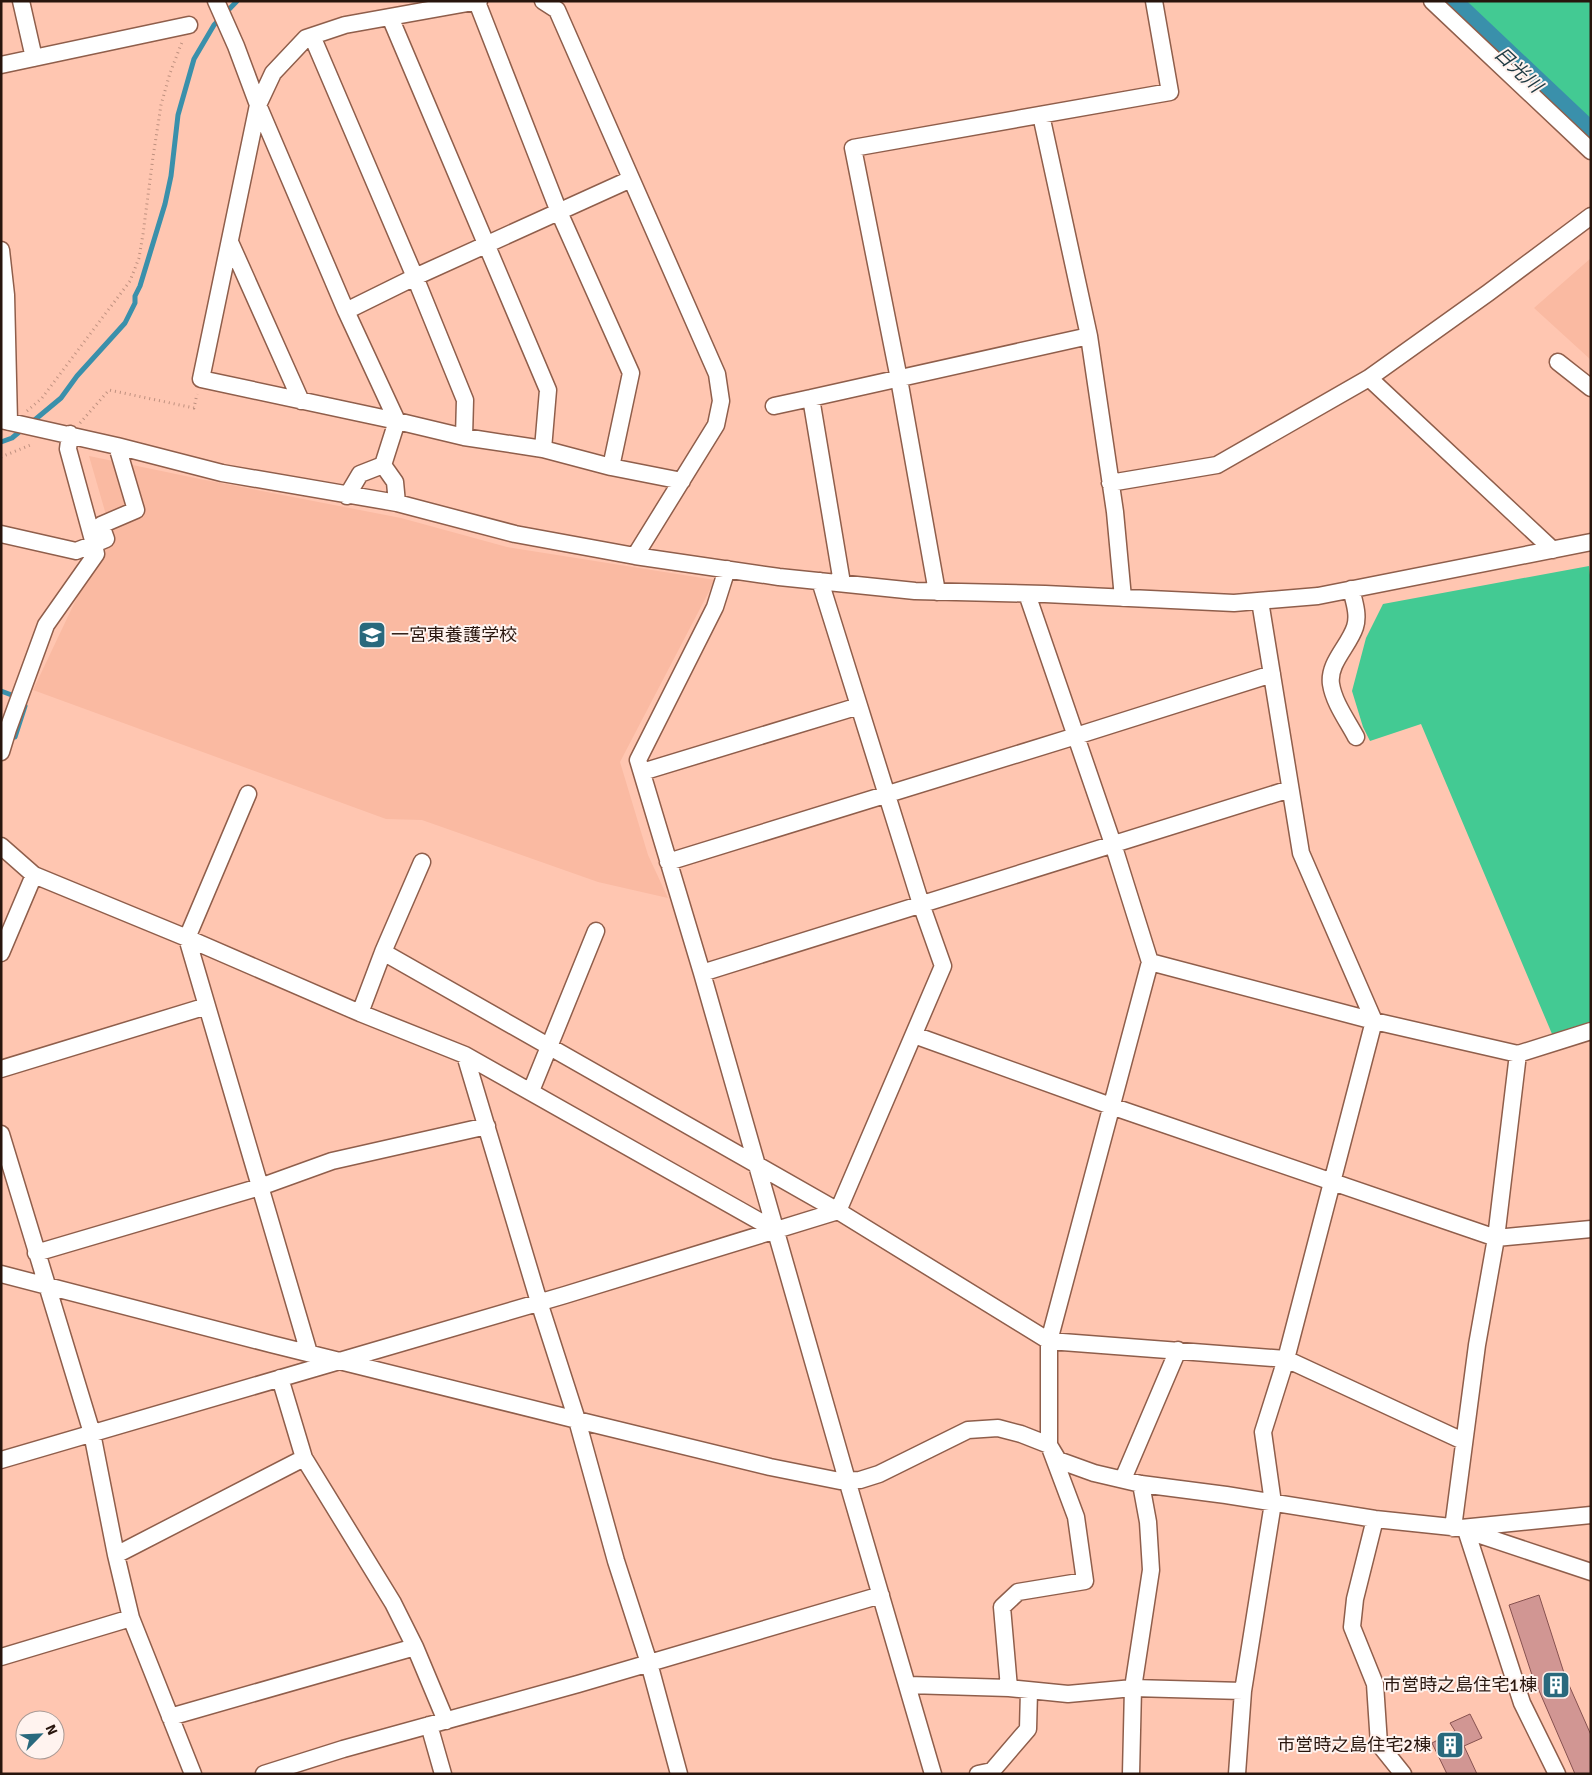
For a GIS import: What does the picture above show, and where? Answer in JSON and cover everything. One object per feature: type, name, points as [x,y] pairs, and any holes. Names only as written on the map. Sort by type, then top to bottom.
[{"type":"street","points":[[21,1],[34,58]]},
{"type":"street","points":[[611,467],[631,373],[559,212],[478,1],[345,25],[306,38],[273,73],[258,105],[201,379],[464,437],[542,449],[611,467],[682,480]]},
{"type":"street","points":[[543,1],[557,10],[717,374],[721,401],[716,426],[635,556]]},
{"type":"street","points":[[937,592],[899,379],[853,148],[1170,92],[1154,1]]},
{"type":"street","points":[[1432,1],[1591,151]]},
{"type":"street","points":[[217,2],[258,105],[346,311],[397,421],[383,465]]},
{"type":"street","points":[[390,17],[548,390],[542,449]]},
{"type":"street","points":[[1,65],[188,24]]},
{"type":"street","points":[[312,36],[415,276],[465,400],[464,437]]},
{"type":"street","points":[[1041,115],[1089,336],[1115,512],[1123,598]]},
{"type":"street","points":[[346,311],[415,276],[631,179]]},
{"type":"street","points":[[1110,483],[1217,465],[1369,378],[1591,216]]},
{"type":"street","points":[[230,242],[301,400]]},
{"type":"street","points":[[1,250],[6,296],[8,421],[70,434],[222,473],[347,496],[398,503],[515,534],[635,556],[727,570],[820,581],[937,592],[1045,594],[1234,603],[1318,596],[1591,542]]},
{"type":"street","points":[[774,406],[1089,336]]},
{"type":"street","points":[[1558,362],[1591,388]]},
{"type":"street","points":[[1369,378],[1552,550]]},
{"type":"street","points":[[810,398],[842,583]]},
{"type":"street","points":[[1,752],[46,625],[96,554],[68,448],[70,434]]},
{"type":"street","points":[[1,534],[76,552],[106,539],[102,525],[136,510],[117,446]]},
{"type":"street","points":[[347,496],[360,474],[383,465]]},
{"type":"street","points":[[383,465],[396,482],[398,503]]},
{"type":"street","points":[[727,570],[714,607],[638,760],[702,973],[933,1774]]},
{"type":"street","points":[[1,1460],[539,1302],[838,1211],[943,966],[886,795],[820,581]]},
{"type":"street","points":[[1350,589],[1357,614],[1355,628],[1334,666],[1330,682],[1334,699],[1356,736]]},
{"type":"street","points":[[1009,1688],[1002,1607],[1018,1592],[1085,1582],[1076,1517],[1048,1445],[1049,1341],[1150,962],[1113,844],[1027,594]]},
{"type":"street","points":[[1237,1774],[1243,1691],[1273,1503],[1263,1432],[1286,1359],[1374,1021],[1301,853],[1260,601]]},
{"type":"street","points":[[668,862],[1272,674]]},
{"type":"street","points":[[642,772],[859,706]]},
{"type":"street","points":[[702,973],[1290,789]]},
{"type":"street","points":[[248,794],[187,938],[308,1353]]},
{"type":"street","points":[[1,846],[34,875],[187,938],[360,1013],[465,1055],[775,1230]]},
{"type":"street","points":[[360,1013],[422,862]]},
{"type":"street","points":[[1,953],[34,875]]},
{"type":"street","points":[[531,1091],[596,931]]},
{"type":"street","points":[[384,952],[756,1163],[838,1211],[1049,1341],[1286,1359],[1463,1441]]},
{"type":"street","points":[[1150,962],[1374,1021],[1518,1054],[1591,1031]]},
{"type":"street","points":[[1,1069],[207,1006]]},
{"type":"street","points":[[914,1035],[1111,1106],[1496,1238],[1591,1229]]},
{"type":"street","points":[[1518,1054],[1496,1238],[1477,1344],[1463,1441],[1460,1529],[1522,1703],[1557,1774]]},
{"type":"street","points":[[465,1055],[539,1302],[577,1420],[616,1560],[649,1663],[679,1774]]},
{"type":"street","points":[[36,1253],[260,1187],[332,1161],[487,1126]]},
{"type":"street","points":[[1,1134],[92,1433],[116,1555],[131,1618],[193,1774]]},
{"type":"street","points":[[1,1274],[308,1353],[770,1467],[847,1480],[860,1480],[879,1474],[968,1430],[998,1428],[1021,1434],[1048,1445],[1058,1460],[1094,1473],[1141,1484],[1375,1519],[1460,1529],[1591,1572]]},
{"type":"street","points":[[1123,1479],[1178,1350]]},
{"type":"street","points":[[280,1378],[304,1458],[393,1603],[415,1647],[446,1721]]},
{"type":"street","points":[[116,1555],[304,1458]]},
{"type":"street","points":[[1131,1774],[1133,1688],[1151,1570],[1148,1522],[1141,1484]]},
{"type":"street","points":[[1460,1529],[1591,1515]]},
{"type":"street","points":[[1375,1519],[1355,1599],[1352,1627],[1375,1684],[1379,1744],[1403,1774]]},
{"type":"street","points":[[264,1774],[343,1749],[649,1663],[881,1595]]},
{"type":"street","points":[[1,1657],[131,1618]]},
{"type":"street","points":[[170,1717],[415,1647]]},
{"type":"street","points":[[908,1685],[1009,1688],[1068,1694],[1133,1688],[1243,1691]]},
{"type":"street","points":[[978,1774],[992,1771],[1028,1729],[1029,1691]]},
{"type":"street","points":[[429,1725],[442,1774]]},
{"type":"path","points":[[8,421],[22,415],[42,398],[130,281],[138,258],[143,234],[161,105],[170,73],[188,24]]},
{"type":"path","points":[[70,434],[110,390],[194,408],[201,379]]},
{"type":"path","points":[[1,458],[36,442],[44,429]]},
{"type":"shaded area","points":[[1591,258],[1591,360],[1534,308]]},
{"type":"shaded area","name":"一宮東養護学校","points":[[89,456],[401,518],[507,547],[715,580],[620,762],[648,855],[668,898],[598,882],[422,820],[386,819],[33,690],[91,568],[113,539]]},
{"type":"green space","points":[[1452,1],[1591,1],[1591,135],[1528,79]]},
{"type":"green space","points":[[1589,566],[1591,584],[1591,1022],[1555,1041],[1421,724],[1370,741],[1363,727],[1352,691],[1366,638],[1383,604]]},
{"type":"building","name":"市営時之島住宅1棟","points":[[1539,1595],[1565,1676],[1591,1735],[1591,1774],[1575,1774],[1531,1672],[1509,1605]]},
{"type":"building","name":"市営時之島住宅2棟","points":[[1470,1714],[1482,1738],[1464,1746],[1477,1774],[1447,1774],[1432,1743],[1455,1731],[1450,1723]]},
{"type":"waterway","points":[[31,423],[61,398],[77,376],[125,323],[135,303],[135,296],[140,286],[165,204],[171,176],[178,115],[194,59],[214,25],[237,1]]},
{"type":"waterway","name":"日光川","points":[[1445,1],[1591,139]]},
{"type":"waterway","points":[[1,442],[12,438],[24,428]]},
{"type":"waterway","points":[[1,691],[17,697]]},
{"type":"waterway","points":[[15,737],[25,706]]},
{"type":"place","name":"一宮東養護学校","points":[[372,635]]},
{"type":"place","name":"市営時之島住宅1棟","points":[[1556,1685]]},
{"type":"place","name":"市営時之島住宅2棟","points":[[1450,1745]]}]
